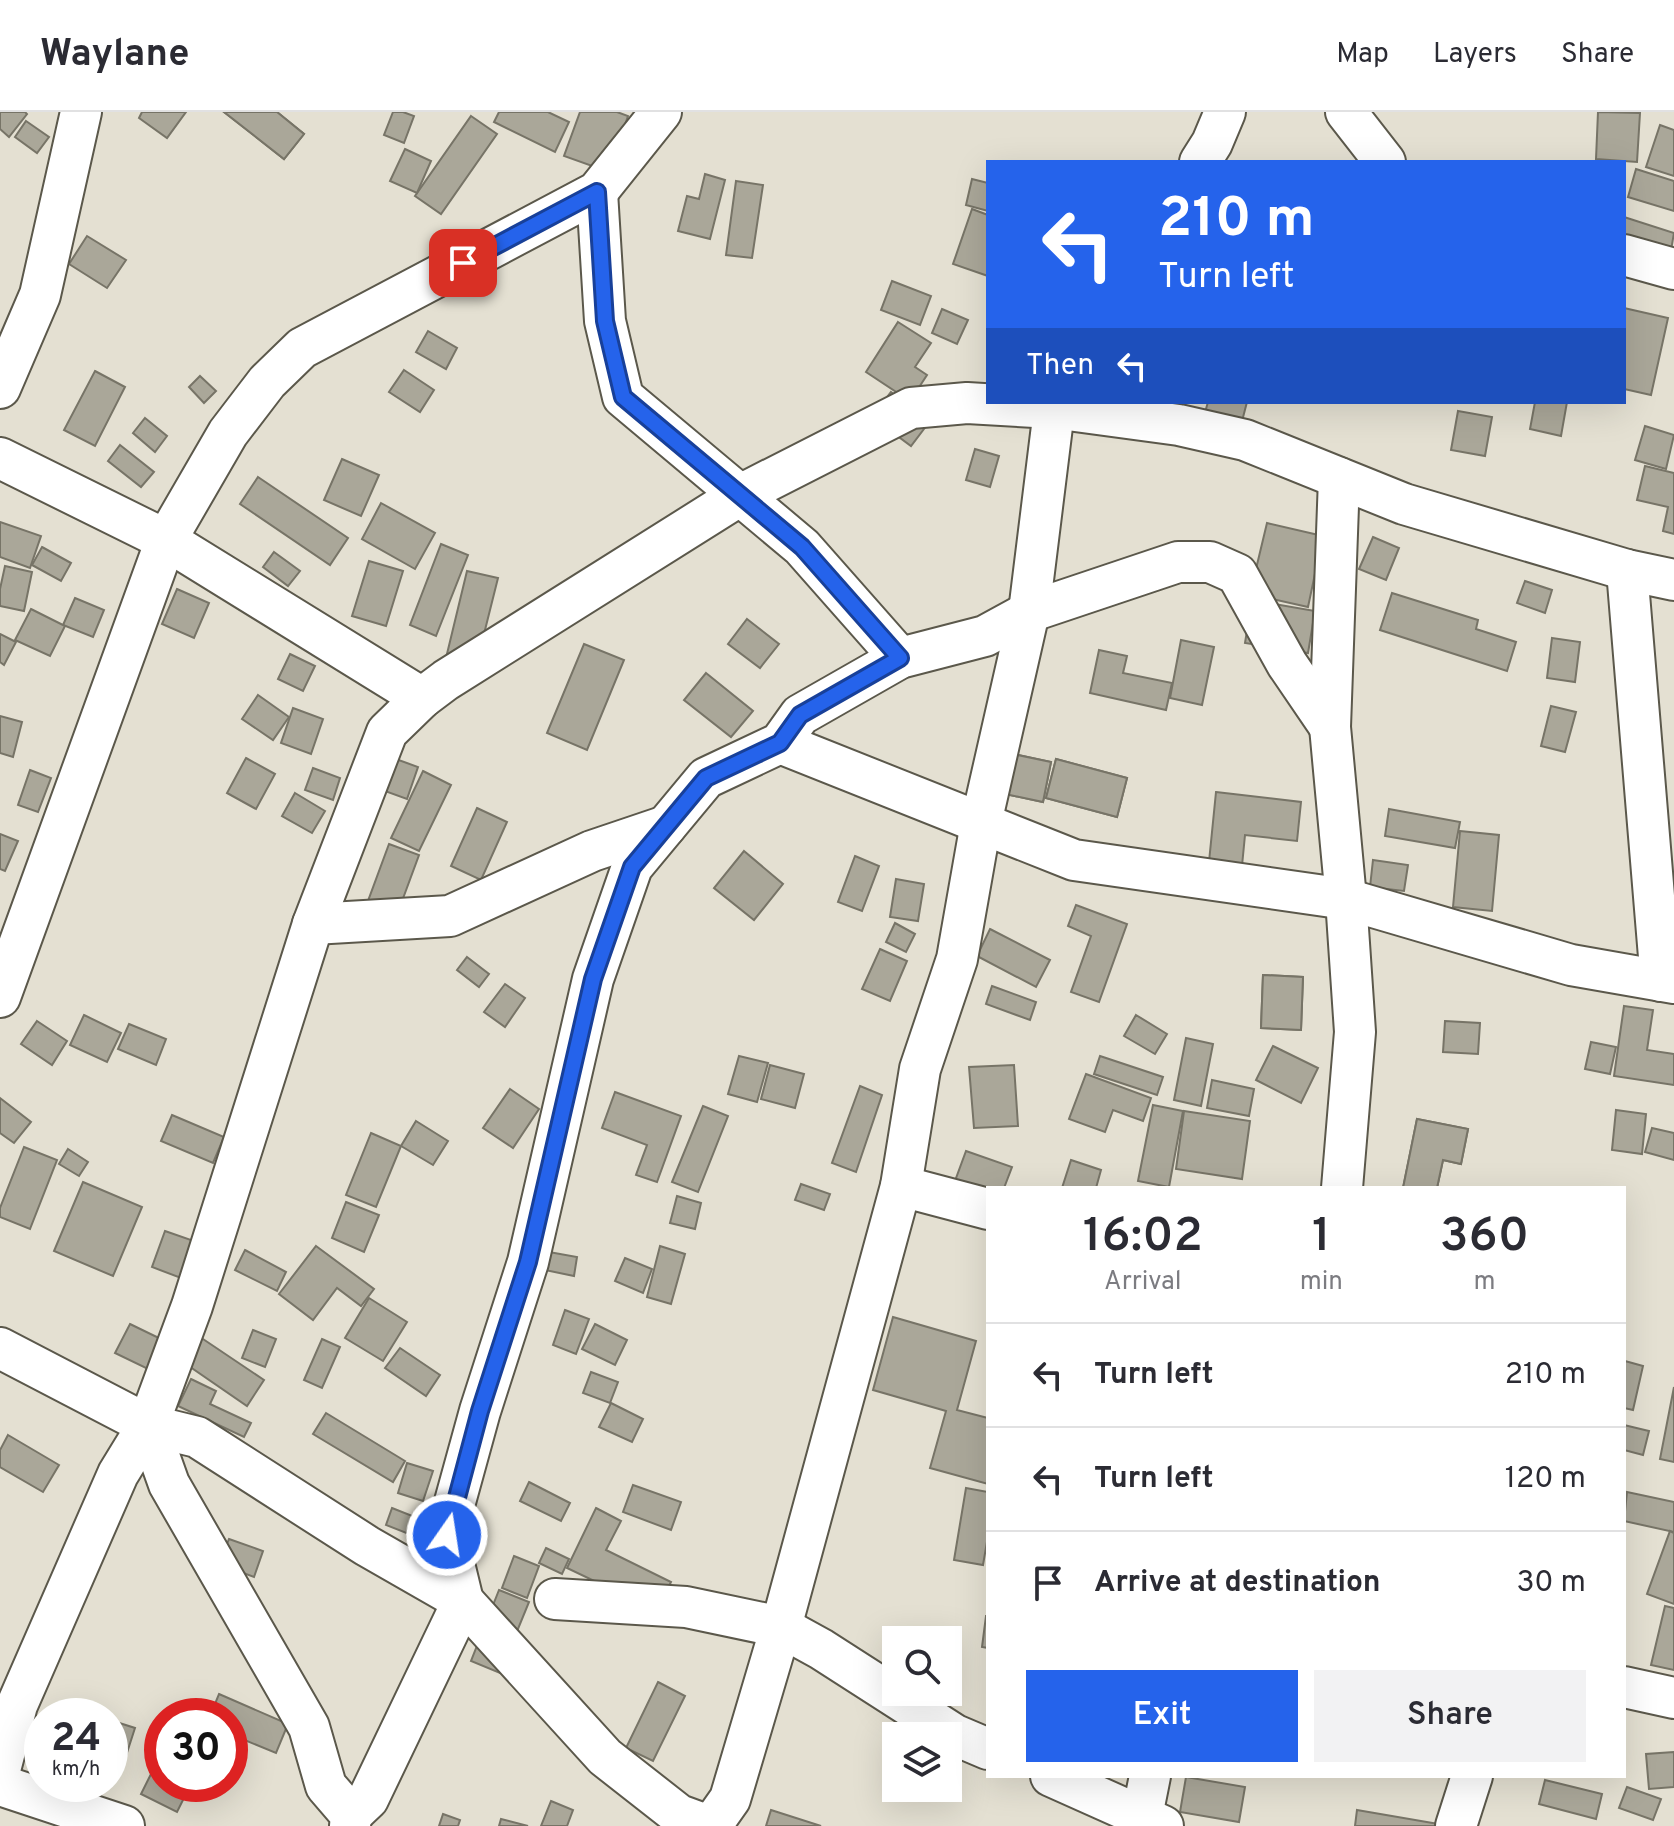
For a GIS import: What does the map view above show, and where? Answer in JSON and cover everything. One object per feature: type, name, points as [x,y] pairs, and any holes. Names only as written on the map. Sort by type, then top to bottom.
[{"type":"street","points":[[0,388],[40,295],[81,112]]},
{"type":"street","points":[[0,997],[166,540],[228,433],[267,382],[302,348],[597,192],[661,112]]},
{"type":"street","points":[[1201,160],[1225,112]]},
{"type":"street","points":[[1346,112],[1383,160]]},
{"type":"street","points":[[597,192],[605,321],[623,397],[802,547],[900,658]]},
{"type":"street","points":[[1626,256],[1674,269]]},
{"type":"street","points":[[0,1770],[17,1705],[118,1474],[148,1425],[192,1306],[313,924],[387,732],[446,680],[742,494],[911,408],[986,403]]},
{"type":"street","points":[[1010,404],[1054,405],[1179,425],[1245,440],[1419,509],[1627,570],[1674,580]]},
{"type":"street","points":[[0,1348],[148,1425],[197,1437],[367,1546],[463,1601],[605,1757],[679,1815],[710,1826],[730,1799],[781,1627],[901,1186],[920,1069],[957,959],[981,823],[1029,612],[1054,405]]},
{"type":"street","points":[[0,458],[166,540],[422,698]]},
{"type":"street","points":[[1339,478],[1330,727],[1355,1032],[1342,1186]]},
{"type":"street","points":[[148,1425],[169,1484],[309,1727],[326,1786],[351,1820],[368,1799],[463,1601],[447,1535],[451,1512],[528,1262],[593,979],[632,867],[706,778],[780,743],[800,715],[900,658],[985,636],[1029,612],[1178,562],[1210,562],[1237,574],[1287,664],[1330,727]]},
{"type":"street","points":[[780,743],[1074,860],[1346,899],[1571,965],[1667,982],[1627,570]]},
{"type":"street","points":[[313,924],[450,916],[592,851],[666,826]]},
{"type":"street","points":[[901,1186],[986,1208]]},
{"type":"street","points":[[555,1599],[686,1607],[781,1627],[821,1649],[955,1735],[986,1748]]},
{"type":"street","points":[[1626,1687],[1674,1698]]},
{"type":"street","points":[[1055,1778],[1148,1822],[1150,1778]]},
{"type":"street","points":[[1456,1826],[1471,1778]]},
{"type":"street","points":[[0,1785],[124,1826]]},
{"type":"building","points":[[0,112],[27,114],[9,137],[0,129]]},
{"type":"building","points":[[142,112],[186,112],[167,138],[139,118]]},
{"type":"building","points":[[224,112],[277,112],[304,134],[284,159]]},
{"type":"building","points":[[224,112],[277,112],[304,134],[284,159]]},
{"type":"building","points":[[393,112],[414,116],[404,143],[384,135]]},
{"type":"building","points":[[499,112],[548,112],[569,122],[555,152],[494,122]]},
{"type":"building","points":[[580,112],[617,112],[628,116],[609,172],[564,156]]},
{"type":"building","points":[[1598,112],[1640,113],[1637,162],[1596,159]]},
{"type":"building","points":[[471,116],[497,134],[441,214],[415,196]]},
{"type":"building","points":[[26,121],[49,137],[37,153],[15,137]]},
{"type":"building","points":[[1660,125],[1674,130],[1674,176],[1646,167]]},
{"type":"building","points":[[405,149],[431,161],[417,193],[390,181]]},
{"type":"building","points":[[1636,169],[1674,181],[1674,211],[1628,197]]},
{"type":"building","points":[[705,174],[725,180],[710,239],[678,231],[687,196],[699,199]]},
{"type":"building","points":[[972,179],[986,182],[986,210],[966,205]]},
{"type":"building","points":[[736,181],[763,185],[752,258],[726,255]]},
{"type":"building","points":[[972,209],[986,214],[986,275],[953,264]]},
{"type":"building","points":[[1626,218],[1674,233],[1670,256],[1626,242]]},
{"type":"building","points":[[87,236],[126,260],[107,288],[69,264]]},
{"type":"building","points":[[892,281],[931,296],[920,325],[881,310]]},
{"type":"building","points":[[1626,308],[1668,318],[1651,395],[1626,389]]},
{"type":"building","points":[[942,309],[968,320],[957,344],[932,333]]},
{"type":"building","points":[[898,322],[931,343],[915,367],[927,375],[910,401],[866,372]]},
{"type":"building","points":[[428,331],[457,348],[446,369],[416,352]]},
{"type":"building","points":[[404,370],[434,390],[420,412],[389,392]]},
{"type":"building","points":[[95,371],[125,387],[95,446],[64,430]]},
{"type":"building","points":[[200,376],[216,391],[204,403],[189,387]]},
{"type":"building","points":[[891,392],[930,421],[911,446],[872,417]]},
{"type":"building","points":[[1207,404],[1246,404],[1241,425],[1204,416]]},
{"type":"building","points":[[1535,404],[1567,404],[1561,436],[1530,429]]},
{"type":"building","points":[[1458,411],[1492,417],[1485,456],[1451,450]]},
{"type":"building","points":[[145,418],[167,436],[155,452],[133,433]]},
{"type":"building","points":[[1645,426],[1674,435],[1666,469],[1635,460]]},
{"type":"building","points":[[120,445],[154,472],[141,487],[108,461]]},
{"type":"building","points":[[975,449],[999,456],[990,487],[966,480]]},
{"type":"building","points":[[342,459],[379,475],[361,516],[324,500]]},
{"type":"building","points":[[1645,466],[1674,473],[1674,534],[1663,531],[1668,507],[1637,500]]},
{"type":"building","points":[[258,477],[348,538],[330,565],[240,504]]},
{"type":"building","points":[[381,503],[435,533],[415,569],[362,539]]},
{"type":"building","points":[[0,522],[41,536],[30,568],[0,557]]},
{"type":"building","points":[[1267,523],[1323,536],[1308,607],[1250,594]]},
{"type":"building","points":[[1373,537],[1399,548],[1386,580],[1359,569]]},
{"type":"building","points":[[441,544],[468,555],[436,636],[410,625]]},
{"type":"building","points":[[42,547],[71,563],[61,581],[32,565]]},
{"type":"building","points":[[274,552],[300,571],[288,586],[263,567]]},
{"type":"building","points":[[369,561],[403,571],[386,626],[352,616]]},
{"type":"building","points":[[5,566],[32,572],[24,611],[0,606]]},
{"type":"building","points":[[467,571],[498,578],[476,666],[446,658]]},
{"type":"building","points":[[1525,581],[1552,590],[1545,613],[1517,603]]},
{"type":"building","points":[[177,589],[209,603],[194,638],[162,624]]},
{"type":"building","points":[[1392,593],[1478,620],[1476,629],[1516,642],[1507,671],[1380,630]]},
{"type":"building","points":[[75,598],[104,610],[93,637],[63,625]]},
{"type":"building","points":[[1252,600],[1315,611],[1308,653],[1245,643]]},
{"type":"building","points":[[31,609],[65,626],[50,656],[15,640]]},
{"type":"building","points":[[747,619],[779,644],[760,668],[728,644]]},
{"type":"building","points":[[0,634],[16,642],[4,665],[0,662]]},
{"type":"building","points":[[1552,638],[1580,642],[1575,682],[1547,678]]},
{"type":"building","points":[[1181,640],[1214,647],[1202,705],[1170,698]]},
{"type":"building","points":[[584,644],[624,660],[587,750],[547,733]]},
{"type":"building","points":[[1099,650],[1127,656],[1123,673],[1172,683],[1166,710],[1090,693]]},
{"type":"building","points":[[290,654],[315,666],[303,691],[278,679]]},
{"type":"building","points":[[706,673],[753,711],[731,737],[684,700]]},
{"type":"building","points":[[258,695],[289,717],[273,740],[242,719]]},
{"type":"building","points":[[1551,706],[1576,712],[1565,752],[1541,746]]},
{"type":"building","points":[[293,708],[323,719],[311,754],[281,743]]},
{"type":"building","points":[[0,716],[22,722],[13,757],[0,753]]},
{"type":"building","points":[[1013,754],[1051,762],[1043,802],[1005,794]]},
{"type":"building","points":[[1013,754],[1051,762],[1043,802],[1005,794]]},
{"type":"building","points":[[246,758],[275,774],[256,809],[227,793]]},
{"type":"building","points":[[393,758],[418,767],[407,799],[382,790]]},
{"type":"building","points":[[1056,759],[1127,778],[1117,817],[1046,798]]},
{"type":"building","points":[[1056,759],[1127,778],[1117,817],[1046,798]]},
{"type":"building","points":[[313,768],[340,778],[333,800],[305,790]]},
{"type":"building","points":[[30,770],[51,778],[38,812],[18,805]]},
{"type":"building","points":[[423,771],[451,785],[419,851],[391,838]]},
{"type":"building","points":[[1216,792],[1301,802],[1297,841],[1245,835],[1242,866],[1209,862]]},
{"type":"building","points":[[295,793],[325,811],[312,833],[282,816]]},
{"type":"building","points":[[477,808],[507,822],[481,880],[451,866]]},
{"type":"building","points":[[1389,809],[1460,822],[1455,848],[1385,836]]},
{"type":"building","points":[[1460,831],[1499,835],[1492,911],[1453,907]]},
{"type":"building","points":[[0,834],[18,841],[5,871],[0,869]]},
{"type":"building","points":[[389,844],[419,855],[398,912],[368,901]]},
{"type":"building","points":[[744,851],[783,884],[754,920],[714,888]]},
{"type":"building","points":[[855,856],[879,866],[862,911],[838,902]]},
{"type":"building","points":[[1373,860],[1408,865],[1404,891],[1370,887]]},
{"type":"building","points":[[896,879],[924,884],[918,921],[890,917]]},
{"type":"building","points":[[1076,905],[1127,924],[1099,1002],[1071,992],[1091,936],[1068,926]]},
{"type":"building","points":[[895,923],[915,934],[906,952],[886,942]]},
{"type":"building","points":[[990,929],[1050,960],[1036,987],[977,956]]},
{"type":"building","points":[[880,949],[907,961],[890,1001],[862,989]]},
{"type":"building","points":[[467,957],[489,974],[479,987],[457,970]]},
{"type":"building","points":[[1263,975],[1303,977],[1301,1030],[1261,1028]]},
{"type":"building","points":[[1263,975],[1303,977],[1301,1030],[1261,1028]]},
{"type":"building","points":[[505,984],[525,998],[505,1027],[484,1012]]},
{"type":"building","points":[[992,986],[1036,1002],[1030,1020],[986,1004]]},
{"type":"building","points":[[1624,1006],[1653,1010],[1647,1050],[1674,1054],[1674,1085],[1614,1076]]},
{"type":"building","points":[[84,1015],[121,1033],[107,1062],[70,1045]]},
{"type":"building","points":[[1136,1015],[1167,1034],[1155,1054],[1124,1036]]},
{"type":"building","points":[[37,1021],[67,1041],[52,1065],[21,1044]]},
{"type":"building","points":[[1445,1021],[1480,1023],[1478,1054],[1443,1052]]},
{"type":"building","points":[[129,1024],[166,1039],[156,1065],[118,1049]]},
{"type":"building","points":[[1186,1038],[1213,1044],[1201,1106],[1174,1100]]},
{"type":"building","points":[[1591,1042],[1616,1047],[1610,1074],[1585,1069]]},
{"type":"building","points":[[1273,1046],[1318,1068],[1301,1103],[1256,1080]]},
{"type":"building","points":[[739,1056],[768,1063],[757,1102],[728,1094]]},
{"type":"building","points":[[1100,1056],[1163,1077],[1157,1095],[1094,1074]]},
{"type":"building","points":[[770,1065],[804,1074],[795,1108],[761,1099]]},
{"type":"building","points":[[1014,1065],[1018,1126],[974,1128],[969,1067]]},
{"type":"building","points":[[1086,1074],[1151,1098],[1143,1121],[1113,1110],[1105,1132],[1069,1119]]},
{"type":"building","points":[[1212,1080],[1254,1089],[1249,1116],[1207,1108]]},
{"type":"building","points":[[860,1086],[882,1095],[856,1172],[832,1163]]},
{"type":"building","points":[[510,1089],[539,1109],[513,1148],[483,1128]]},
{"type":"building","points":[[615,1092],[681,1116],[657,1182],[636,1175],[647,1145],[602,1128]]},
{"type":"building","points":[[0,1098],[31,1122],[14,1143],[0,1133]]},
{"type":"building","points":[[1153,1105],[1183,1111],[1169,1186],[1138,1181]]},
{"type":"building","points":[[703,1106],[728,1116],[698,1192],[672,1182]]},
{"type":"building","points":[[1616,1110],[1646,1114],[1642,1154],[1612,1150]]},
{"type":"building","points":[[1184,1111],[1250,1121],[1242,1179],[1176,1169]]},
{"type":"building","points":[[172,1115],[224,1137],[213,1163],[161,1141]]},
{"type":"building","points":[[1417,1119],[1468,1129],[1461,1164],[1443,1160],[1437,1186],[1403,1186]]},
{"type":"building","points":[[1417,1119],[1468,1129],[1461,1164],[1443,1160],[1437,1186],[1403,1186]]},
{"type":"building","points":[[416,1121],[448,1141],[433,1165],[401,1146]]},
{"type":"building","points":[[1652,1128],[1674,1133],[1674,1160],[1645,1152]]},
{"type":"building","points":[[371,1133],[401,1146],[376,1207],[346,1195]]},
{"type":"building","points":[[24,1147],[57,1160],[30,1229],[0,1217],[0,1208]]},
{"type":"building","points":[[68,1149],[88,1162],[79,1176],[59,1164]]},
{"type":"building","points":[[966,1151],[1012,1167],[1005,1186],[986,1186],[986,1192],[955,1181]]},
{"type":"building","points":[[1071,1160],[1101,1170],[1097,1186],[1063,1186]]},
{"type":"building","points":[[83,1182],[142,1207],[113,1276],[54,1251]]},
{"type":"building","points":[[801,1184],[830,1194],[824,1210],[795,1200]]},
{"type":"building","points":[[677,1196],[701,1203],[695,1229],[670,1223]]},
{"type":"building","points":[[346,1202],[379,1215],[364,1252],[332,1238]]},
{"type":"building","points":[[165,1231],[194,1241],[181,1278],[152,1267]]},
{"type":"building","points":[[316,1246],[374,1289],[361,1306],[337,1288],[313,1320],[279,1294]]},
{"type":"building","points":[[660,1246],[685,1254],[671,1304],[647,1297]]},
{"type":"building","points":[[245,1250],[286,1272],[277,1291],[235,1270]]},
{"type":"building","points":[[549,1252],[577,1257],[574,1276],[545,1270]]},
{"type":"building","points":[[625,1258],[652,1269],[643,1293],[615,1281]]},
{"type":"building","points":[[369,1298],[407,1322],[383,1361],[345,1338]]},
{"type":"building","points":[[565,1310],[589,1319],[576,1354],[553,1345]]},
{"type":"building","points":[[893,1317],[976,1341],[957,1410],[986,1417],[986,1483],[930,1468],[946,1411],[873,1390]]},
{"type":"building","points":[[130,1324],[163,1340],[148,1369],[115,1353]]},
{"type":"building","points":[[595,1324],[627,1340],[615,1365],[582,1349]]},
{"type":"building","points":[[253,1330],[276,1339],[265,1367],[242,1358]]},
{"type":"building","points":[[200,1337],[264,1380],[247,1406],[183,1362]]},
{"type":"building","points":[[322,1339],[340,1347],[322,1388],[304,1380]]},
{"type":"building","points":[[400,1348],[440,1375],[426,1396],[385,1368]]},
{"type":"building","points":[[1626,1361],[1643,1366],[1633,1410],[1626,1408]]},
{"type":"building","points":[[591,1372],[618,1382],[610,1403],[583,1393]]},
{"type":"building","points":[[191,1379],[216,1391],[210,1404],[251,1423],[244,1437],[178,1406]]},
{"type":"building","points":[[1674,1387],[1674,1462],[1660,1459]]},
{"type":"building","points":[[611,1403],[643,1419],[632,1442],[599,1427]]},
{"type":"building","points":[[326,1413],[405,1461],[393,1482],[313,1434]]},
{"type":"building","points":[[1626,1425],[1649,1431],[1643,1455],[1626,1451]]},
{"type":"building","points":[[8,1435],[59,1465],[43,1492],[0,1467],[0,1450]]},
{"type":"building","points":[[407,1463],[433,1471],[423,1501],[398,1493]]},
{"type":"building","points":[[529,1482],[570,1503],[561,1521],[520,1501]]},
{"type":"building","points":[[633,1485],[681,1502],[671,1530],[623,1512]]},
{"type":"building","points":[[966,1488],[986,1492],[983,1565],[954,1560]]},
{"type":"building","points":[[1627,1492],[1674,1502],[1674,1532],[1626,1521]]},
{"type":"building","points":[[392,1508],[420,1519],[414,1536],[386,1525]]},
{"type":"building","points":[[596,1508],[621,1521],[606,1550],[671,1582],[657,1611],[567,1568]]},
{"type":"building","points":[[1670,1531],[1674,1533],[1674,1604],[1647,1594]]},
{"type":"building","points":[[229,1539],[263,1551],[254,1577],[219,1564]]},
{"type":"building","points":[[546,1548],[569,1559],[562,1574],[539,1563]]},
{"type":"building","points":[[514,1556],[539,1566],[527,1598],[502,1588]]},
{"type":"building","points":[[499,1590],[529,1602],[500,1673],[471,1661]]},
{"type":"building","points":[[1665,1606],[1674,1608],[1674,1670],[1651,1665]]},
{"type":"building","points":[[986,1616],[986,1648],[982,1647]]},
{"type":"building","points":[[658,1682],[685,1696],[653,1761],[626,1748]]},
{"type":"building","points":[[248,1707],[288,1724],[276,1753],[248,1741]]},
{"type":"building","points":[[128,1726],[135,1728],[128,1750]]},
{"type":"building","points":[[1674,1752],[1674,1787],[1649,1789],[1646,1754]]},
{"type":"building","points":[[1186,1778],[1245,1787],[1239,1822],[1180,1812]]},
{"type":"building","points":[[1545,1780],[1602,1794],[1596,1819],[1539,1804]]},
{"type":"building","points":[[1627,1787],[1661,1799],[1653,1820],[1619,1808]]},
{"type":"building","points":[[551,1801],[573,1810],[567,1826],[541,1826]]},
{"type":"building","points":[[157,1802],[182,1802],[177,1812]]},
{"type":"building","points":[[771,1810],[821,1826],[766,1826]]},
{"type":"building","points":[[1357,1810],[1450,1826],[1355,1826]]},
{"type":"building","points":[[443,1814],[460,1820],[458,1826],[439,1826]]},
{"type":"building","points":[[501,1819],[528,1826],[499,1826]]},
{"type":"route","points":[[447,1535],[480,1411],[528,1262],[593,979],[632,867],[706,778],[780,743],[800,715],[900,658],[802,547],[623,397],[605,321],[597,192],[463,263]]}]
